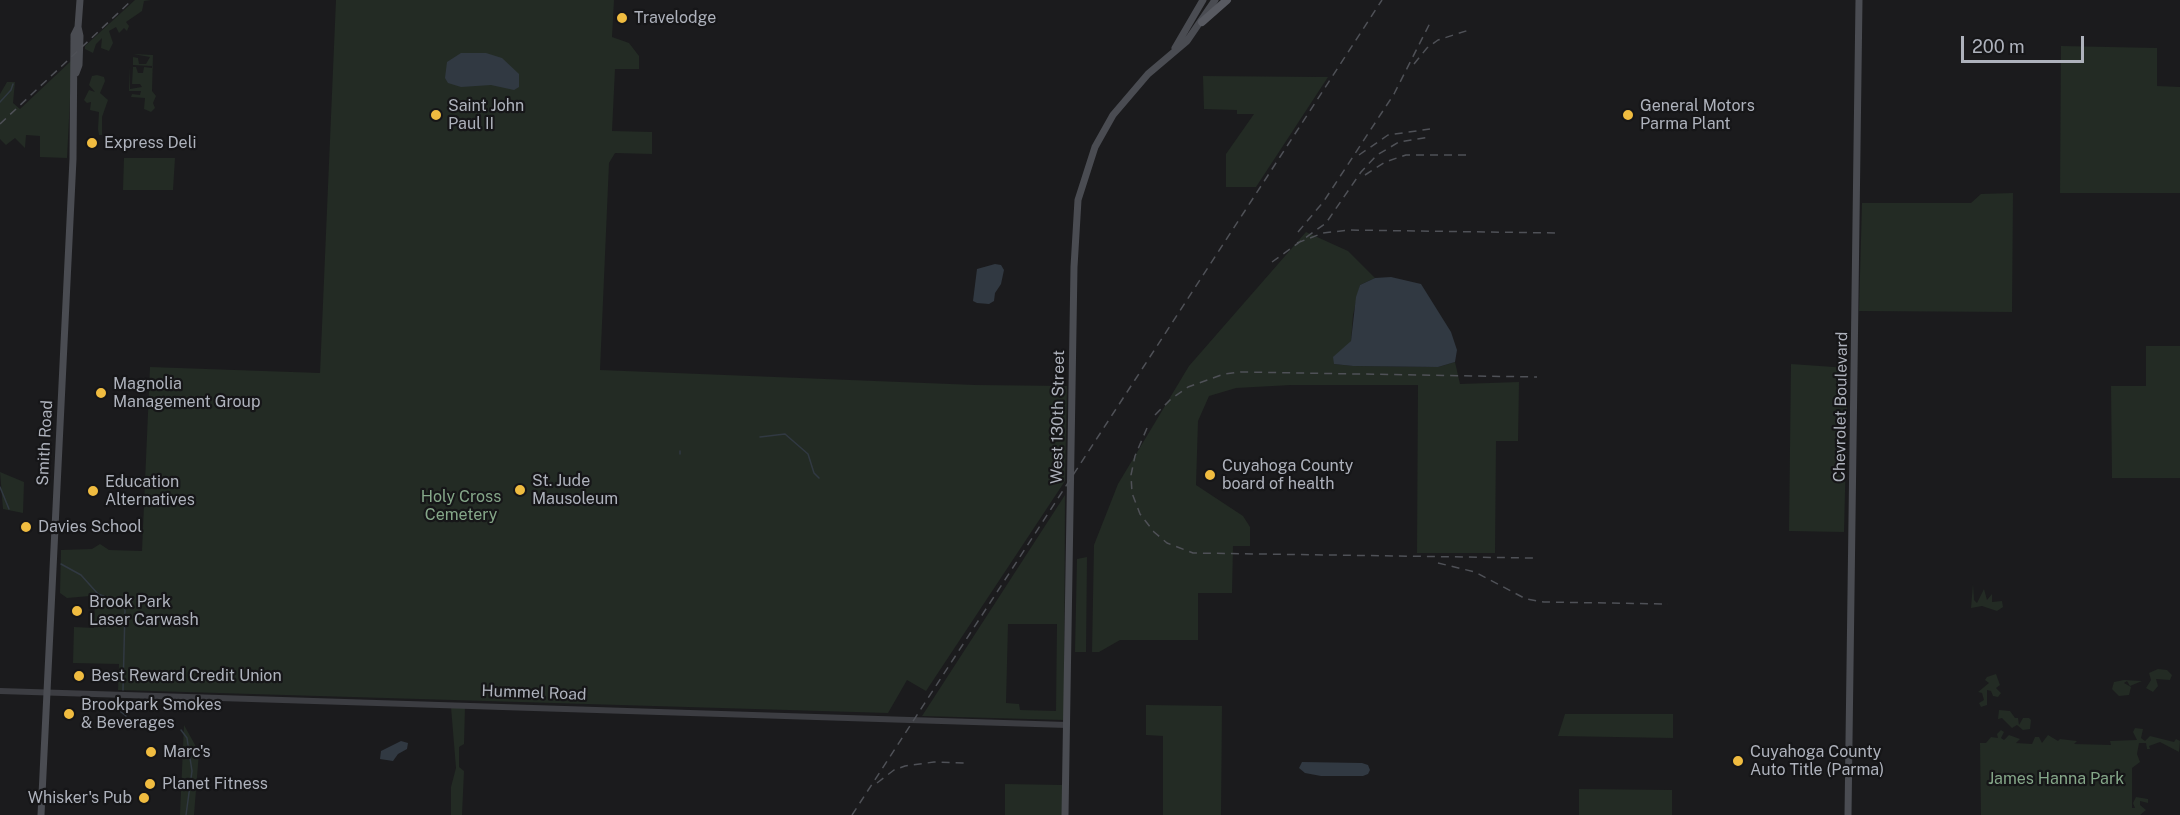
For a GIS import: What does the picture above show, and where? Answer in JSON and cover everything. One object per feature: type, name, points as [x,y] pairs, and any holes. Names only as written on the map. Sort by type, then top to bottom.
[{"type":"main road","name":"Smith Road","points":[[41,815],[76,73],[79,65],[80,0]]},
{"type":"main road","name":"West 130th Street","points":[[1065,815],[1074,267],[1078,200],[1095,147],[1113,115],[1174,50],[1187,41],[1215,0]]},
{"type":"main road","points":[[1202,22],[1227,0]]},
{"type":"main road","name":"Chevrolet Boulevard","points":[[1848,815],[1858,0]]},
{"type":"main road","name":"West 130th Street","points":[[1174,50],[1203,1]]},
{"type":"main road","points":[[1203,1],[1210,8]]},
{"type":"street","name":"Hummel Road","points":[[0,691],[1067,725]]},
{"type":"green space","points":[[135,0],[151,0],[144,1],[142,11],[126,22],[129,26],[127,31],[124,28],[119,33],[116,27],[109,31],[113,43],[109,51],[101,48],[102,38],[96,44],[93,53],[85,49],[85,46]]},
{"type":"green space","name":"Holy Cross Cemetery","points":[[336,0],[614,0],[612,37],[629,43],[639,56],[639,69],[615,69],[612,131],[652,132],[652,154],[615,153],[609,163],[600,370],[975,385],[1067,386],[1065,481],[926,691],[907,680],[888,713],[118,690],[119,664],[73,663],[74,627],[94,628],[95,599],[90,596],[67,598],[60,593],[61,550],[92,549],[100,544],[109,550],[142,551],[150,367],[320,373]]},
{"type":"green space","points":[[2061,46],[2157,48],[2157,86],[2180,87],[2180,193],[2060,193]]},
{"type":"green space","points":[[133,54],[153,55],[152,91],[156,96],[153,103],[155,108],[151,112],[144,109],[145,98],[131,97],[132,94],[140,95],[141,91],[129,91],[130,67],[130,89],[142,87],[140,84],[132,84],[133,67],[136,67],[138,73],[143,73],[144,67],[152,68],[152,66],[133,65],[133,57],[138,58],[139,64],[146,64],[150,57]]},
{"type":"green space","points":[[72,60],[67,158],[40,157],[40,136],[26,135],[25,148],[15,138],[6,145],[0,139],[0,94],[7,82],[15,82],[13,103],[20,109]]},
{"type":"green space","points":[[92,76],[104,77],[105,81],[100,93],[108,100],[102,117],[102,135],[99,135],[98,129],[99,112],[90,110],[91,102],[87,103],[84,100],[89,90],[95,92],[89,85]]},
{"type":"green space","points":[[1203,76],[1328,77],[1256,187],[1226,187],[1226,154],[1254,114],[1237,114],[1237,110],[1204,109]]},
{"type":"green space","points":[[124,158],[175,158],[173,190],[123,190]]},
{"type":"green space","points":[[2013,193],[2012,312],[1859,311],[1862,203],[1971,203],[1981,194]]},
{"type":"green space","points":[[1306,232],[1348,251],[1375,278],[1360,285],[1353,315],[1351,341],[1334,364],[1438,367],[1455,362],[1460,384],[1519,382],[1518,441],[1496,441],[1495,553],[1417,553],[1418,385],[1291,385],[1236,388],[1209,396],[1198,421],[1196,485],[1243,516],[1250,527],[1250,546],[1233,546],[1232,593],[1198,593],[1198,640],[1120,640],[1099,652],[1092,652],[1094,545],[1118,484],[1189,366]]},
{"type":"green space","points":[[2146,346],[2180,346],[2180,478],[2112,478],[2111,386],[2146,386]]},
{"type":"green space","points":[[1791,364],[1848,368],[1844,532],[1789,531]]},
{"type":"green space","points":[[0,472],[24,482],[23,513],[3,509]]},
{"type":"green space","points":[[1065,495],[1064,720],[922,716]],"holes":[[[1008,624],[1057,624],[1056,711],[1020,710],[1019,704],[1006,703]]]},
{"type":"green space","points":[[1087,557],[1086,652],[1075,652],[1077,559]]},
{"type":"green space","points":[[1973,584],[1974,600],[1977,603],[1984,589],[1987,600],[1992,594],[1992,602],[2002,601],[2003,607],[1997,611],[1982,606],[1971,608]]},
{"type":"green space","points":[[2158,669],[2167,670],[2172,675],[2170,680],[2156,679],[2158,686],[2153,692],[2146,688],[2151,680],[2149,673]]},
{"type":"green space","points":[[1996,674],[2000,685],[1996,688],[2001,693],[1998,697],[1993,696],[1991,691],[1987,690],[1987,705],[1981,707],[1979,703],[1984,700],[1982,693],[1978,692],[1989,683],[1985,680],[1987,677]]},
{"type":"green space","points":[[2124,680],[2142,681],[2130,686],[2127,681],[2124,683],[2131,687],[2129,695],[2119,696],[2112,689],[2114,682]]},
{"type":"green space","points":[[1146,705],[1222,706],[1221,815],[1163,815],[1163,736],[1146,735]]},
{"type":"green space","points":[[451,707],[465,707],[464,744],[459,747],[459,767],[464,771],[462,815],[451,815],[451,787],[456,768]]},
{"type":"green space","points":[[1999,710],[2010,711],[2015,718],[2018,718],[2019,725],[2023,718],[2029,718],[2031,720],[2030,729],[2023,730],[2017,725],[2012,728],[2002,718],[1998,719]]},
{"type":"green space","points":[[1565,714],[1673,714],[1673,738],[1558,736]]},
{"type":"green space","points":[[184,725],[199,752],[194,815],[180,815]]},
{"type":"green space","name":"James Hanna Park","points":[[2135,728],[2143,729],[2141,738],[2145,741],[2150,736],[2174,742],[2176,739],[2180,741],[2179,752],[2160,742],[2149,746],[2150,749],[2147,749],[2146,743],[2139,743],[2137,754],[2140,762],[2132,768],[2132,808],[2135,808],[2133,803],[2136,797],[2148,799],[2148,803],[2140,801],[2140,805],[2146,810],[2140,815],[1981,815],[1980,743],[1986,743],[1991,737],[1998,738],[1997,734],[2001,730],[2004,732],[2001,738],[2004,740],[2009,735],[2020,739],[2016,743],[2032,744],[2035,737],[2039,737],[2042,743],[2048,735],[2058,741],[2060,739],[2077,741],[2074,744],[2111,745],[2110,741],[2137,740],[2133,732]]},
{"type":"green space","points":[[1005,784],[1062,785],[1062,815],[1005,815]]},
{"type":"green space","points":[[1579,789],[1672,790],[1672,815],[1579,815]]},
{"type":"shaded area","points":[[461,53],[486,53],[502,58],[519,74],[519,87],[514,90],[491,85],[461,87],[448,83],[445,78],[447,62]]},
{"type":"shaded area","points":[[995,264],[1001,265],[1004,270],[994,301],[989,304],[973,301],[977,269]]},
{"type":"shaded area","points":[[1391,277],[1421,284],[1451,332],[1457,350],[1455,362],[1438,367],[1334,364],[1333,357],[1351,341],[1356,297],[1360,285],[1375,278]]},
{"type":"shaded area","points":[[401,741],[408,743],[407,749],[398,754],[393,761],[380,759],[381,751]]},
{"type":"shaded area","points":[[1302,762],[1362,763],[1368,765],[1370,770],[1363,776],[1321,776],[1305,773],[1299,768]]},
{"type":"waterway","points":[[0,102],[11,90],[13,84]]},
{"type":"waterway","points":[[760,437],[785,434],[808,454],[814,473],[819,478]]},
{"type":"waterway","points":[[0,487],[9,509]]},
{"type":"waterway","points":[[61,564],[81,575],[98,594],[121,603],[125,610],[123,690]]},
{"type":"waterway","points":[[121,701],[116,708],[126,716]]},
{"type":"waterway","points":[[132,722],[173,726]]},
{"type":"waterway","points":[[181,730],[187,738],[192,771],[186,815]]},
{"type":"railway","points":[[0,124],[132,0]]},
{"type":"railway","points":[[852,815],[1382,0]]},
{"type":"railway","points":[[1298,232],[1324,201],[1394,94],[1430,23]]},
{"type":"railway","points":[[1414,64],[1427,48],[1438,40],[1469,30]]},
{"type":"railway","points":[[1359,155],[1388,135],[1430,129]]},
{"type":"railway","points":[[1272,262],[1326,223],[1361,172],[1377,155],[1399,142],[1430,137]]},
{"type":"railway","points":[[1365,175],[1385,162],[1406,155],[1467,155]]},
{"type":"railway","points":[[1297,243],[1323,233],[1350,230],[1556,233]]},
{"type":"railway","points":[[1155,415],[1171,399],[1188,387],[1224,374],[1241,372],[1537,377]]},
{"type":"railway","points":[[1147,428],[1135,456],[1131,475],[1132,493],[1140,514],[1154,532],[1167,543],[1193,553],[1533,558]]},
{"type":"railway","points":[[1438,563],[1475,572],[1526,599],[1544,602],[1668,604]]},
{"type":"railway","points":[[877,783],[894,770],[905,766],[934,762],[967,763]]},
{"type":"place","name":"Travelodge","points":[[622,18]]},
{"type":"place","name":"Saint John Paul II","points":[[436,115]]},
{"type":"place","name":"General Motors Parma Plant","points":[[1628,115]]},
{"type":"place","name":"Express Deli","points":[[92,143]]},
{"type":"place","name":"Magnolia Management Group","points":[[101,393]]},
{"type":"place","name":"Cuyahoga County board of health","points":[[1210,475]]},
{"type":"place","name":"St. Jude Mausoleum","points":[[520,490]]},
{"type":"place","name":"Education Alternatives","points":[[93,491]]},
{"type":"place","name":"Davies School","points":[[26,527]]},
{"type":"place","name":"Brook Park Laser Carwash","points":[[77,611]]},
{"type":"place","name":"Best Reward Credit Union","points":[[79,676]]},
{"type":"place","name":"Brookpark Smokes & Beverages","points":[[69,714]]},
{"type":"place","name":"Marc's","points":[[151,752]]},
{"type":"place","name":"Cuyahoga County Auto Title (Parma)","points":[[1738,761]]},
{"type":"place","name":"Planet Fitness","points":[[150,784]]},
{"type":"place","name":"Whisker's Pub","points":[[144,798]]}]
